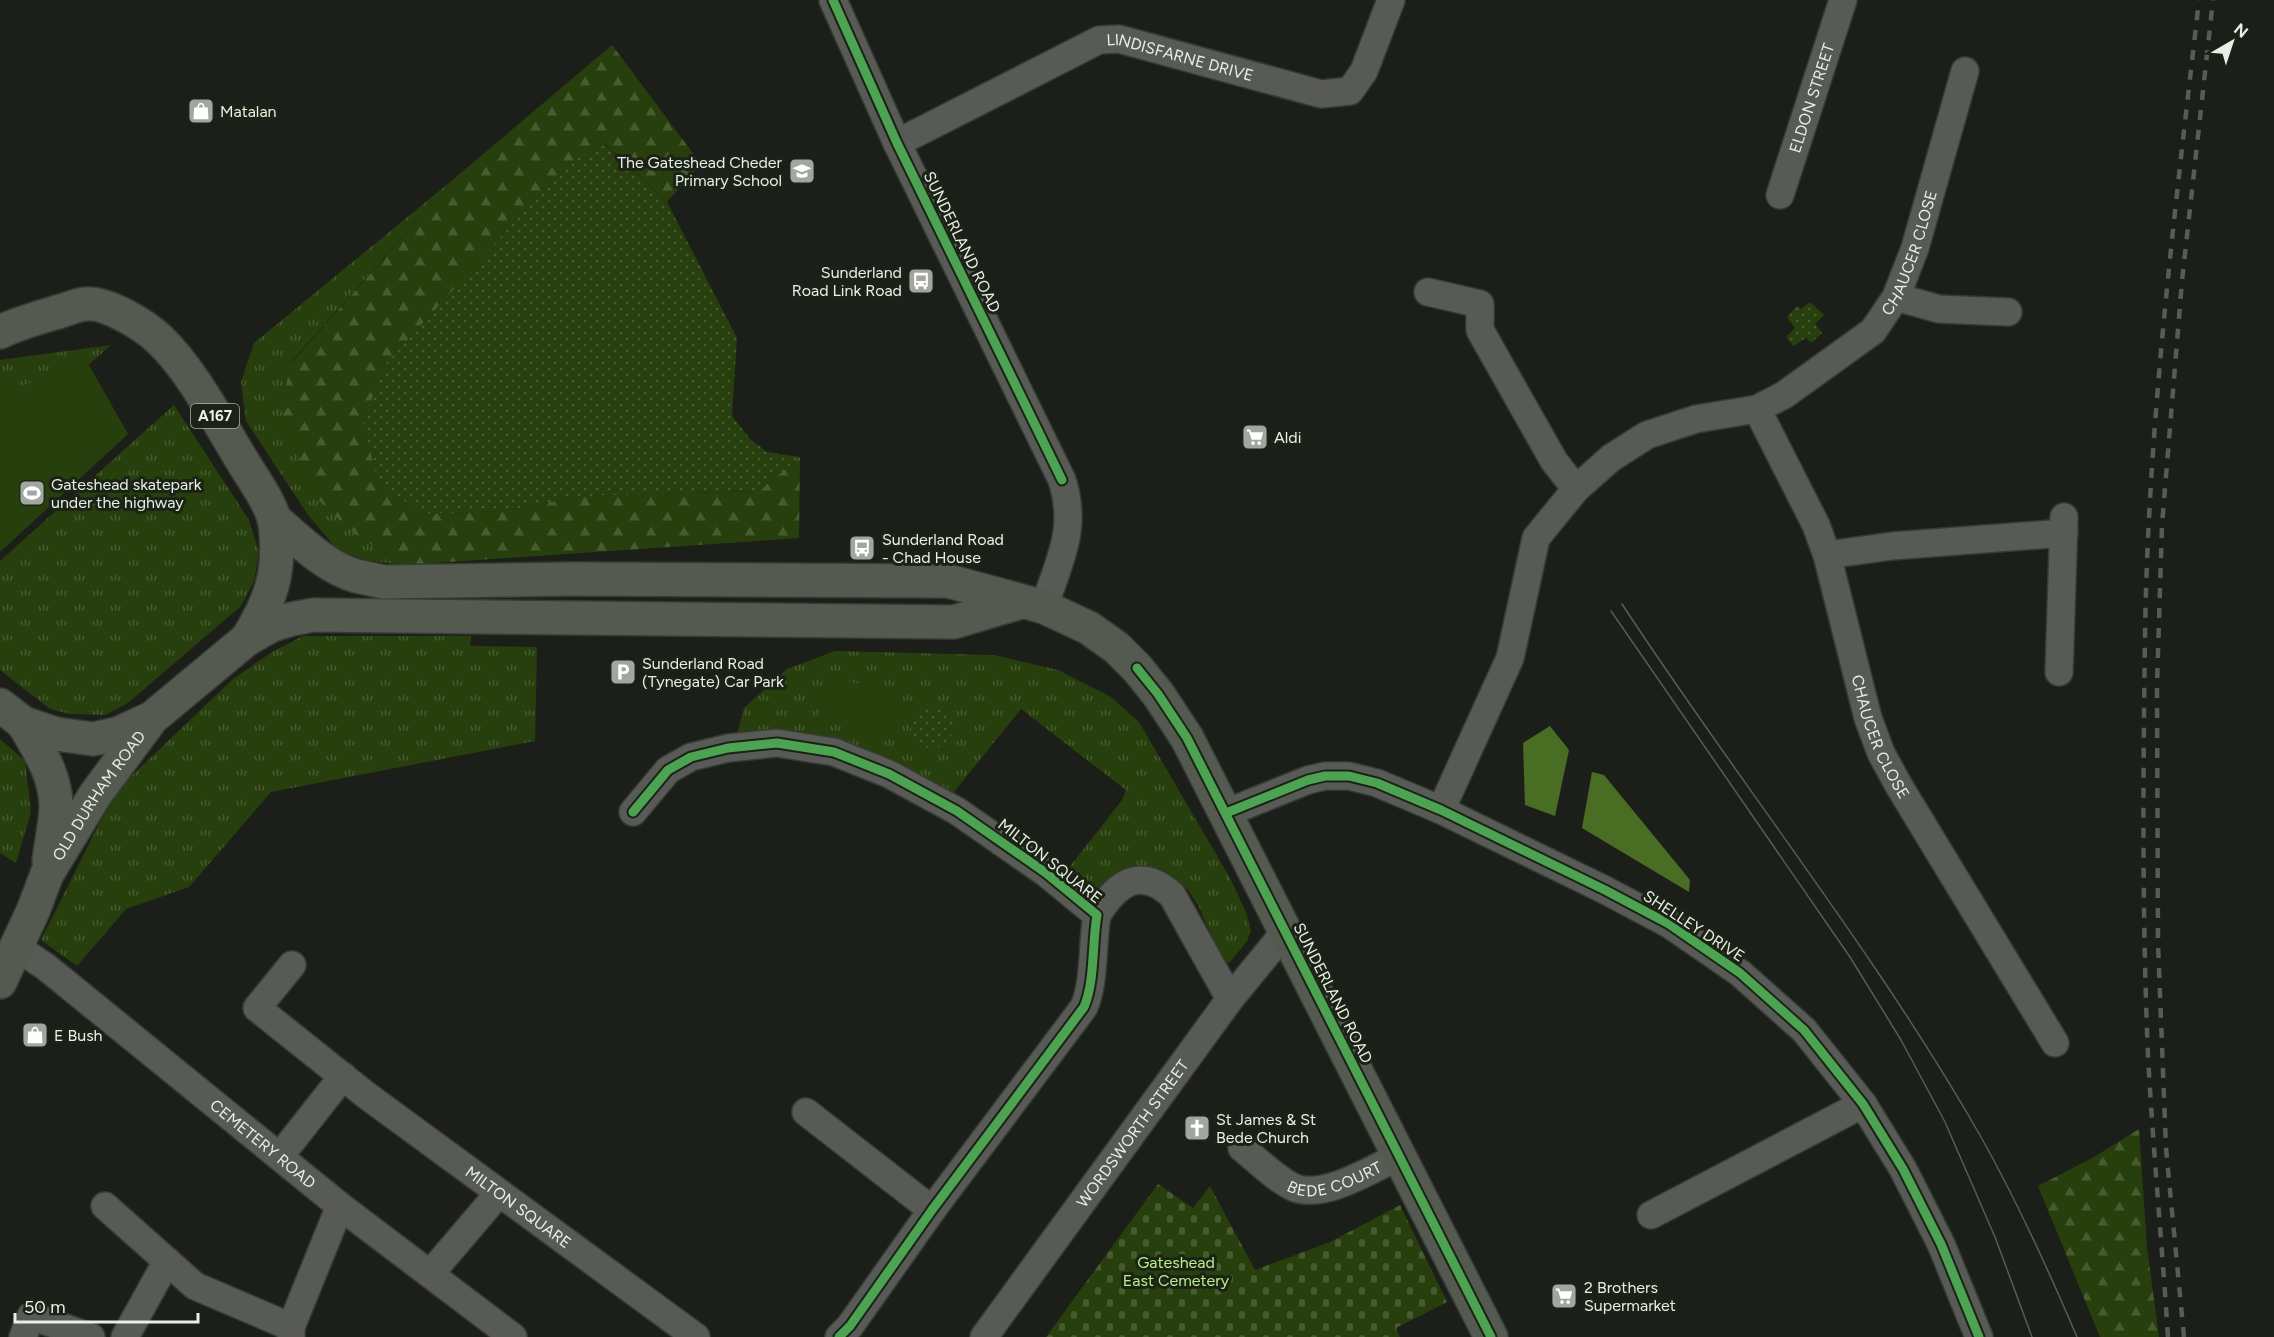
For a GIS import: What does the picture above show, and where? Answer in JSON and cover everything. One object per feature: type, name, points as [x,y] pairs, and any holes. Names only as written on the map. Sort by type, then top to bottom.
[{"type":"main road","name":"A167","points":[[5,326],[87,303],[116,311],[142,324],[179,362],[256,483],[274,519],[277,557],[272,588],[263,612],[247,639],[152,718],[117,734],[93,740],[56,734],[11,714]]},
{"type":"main road","points":[[274,519],[316,554],[336,567],[355,576],[384,582],[572,579],[948,581],[1032,605]]},
{"type":"main road","points":[[247,639],[291,618],[313,615],[954,622],[1032,605]]},
{"type":"main road","name":"SUNDERLAND ROAD","points":[[1032,605],[1089,628],[1117,648],[1158,694],[1187,738],[1491,1337]]},
{"type":"main road","name":"OLD DURHAM ROAD","points":[[11,714],[44,758],[53,783],[56,808],[47,874]]},
{"type":"main road","name":"OLD DURHAM ROAD","points":[[0,982],[33,911],[47,874],[95,795],[152,718]]},
{"type":"street","name":"LINDISFARNE DRIVE","points":[[897,143],[1099,40],[1119,39],[1321,94],[1350,91],[1364,71],[1390,0]]},
{"type":"street","name":"ELDON STREET","points":[[1780,195],[1843,0]]},
{"type":"street","name":"SUNDERLAND ROAD","points":[[836,7],[897,143],[1062,480],[1067,496],[1068,531],[1032,605]]},
{"type":"street","name":"CHAUCER CLOSE","points":[[1441,810],[1510,658],[1536,538],[1576,489],[1611,458],[1647,435],[1696,419],[1757,409],[1784,394],[1873,331],[1896,297],[1916,248],[1965,71]]},
{"type":"street","points":[[1428,292],[1480,304],[1480,330],[1554,461],[1576,489]]},
{"type":"street","points":[[1896,297],[1939,309],[2008,312]]},
{"type":"street","name":"CHAUCER CLOSE","points":[[1757,409],[1816,525],[1827,555],[1868,718],[1881,753],[2055,1043]]},
{"type":"street","points":[[1827,555],[2064,524],[2059,672]]},
{"type":"street","name":"MILTON SQUARE","points":[[633,812],[668,770],[691,757],[728,748],[777,743],[834,752],[890,774],[957,811],[1046,873],[1097,915],[1093,936],[1091,984],[1083,1006],[932,1210],[850,1326],[838,1337]]},
{"type":"street","name":"SHELLEY DRIVE","points":[[1226,813],[1308,780],[1325,776],[1349,776],[1377,783],[1441,810],[1605,890],[1660,919],[1732,967],[1804,1030],[1863,1104],[1903,1169],[1941,1244],[1979,1337]]},
{"type":"street","points":[[1097,915],[1107,899],[1132,880],[1146,880],[1161,885],[1172,895],[1230,999]]},
{"type":"street","name":"WORDSWORTH STREET","points":[[984,1337],[1230,999],[1285,932]]},
{"type":"street","name":"CEMETERY ROAD","points":[[16,947],[46,967],[340,1206],[513,1337]]},
{"type":"street","name":"MILTON SQUARE","points":[[292,965],[257,1008],[499,1193],[696,1337]]},
{"type":"street","points":[[280,1156],[343,1076]]},
{"type":"street","points":[[1650,1215],[1863,1104]]},
{"type":"street","points":[[806,1112],[932,1210]]},
{"type":"street","name":"BEDE COURT","points":[[1242,1148],[1294,1187],[1314,1191],[1334,1186],[1400,1156]]},
{"type":"street","points":[[430,1274],[499,1193]]},
{"type":"street","points":[[105,1206],[195,1286],[291,1332],[340,1206]]},
{"type":"street","points":[[124,1337],[167,1261]]},
{"type":"street","points":[[23,1337],[32,1316],[91,1337]]},
{"type":"green space","points":[[612,45],[701,164],[667,202],[605,144],[422,514],[502,511],[582,496],[759,491],[800,457],[799,538],[404,565],[356,535],[314,496],[280,407],[292,362],[455,178]]},
{"type":"green space","points":[[604,144],[667,202],[737,338],[732,416],[751,440],[767,452],[800,457],[759,491],[582,496],[502,511],[422,514],[378,481],[363,424],[383,367],[567,164]]},
{"type":"green space","points":[[455,178],[292,361],[356,535],[404,565],[365,560],[336,548],[308,515],[246,421],[241,382],[254,343]]},
{"type":"green space","points":[[1810,302],[1824,315],[1815,324],[1822,333],[1811,343],[1806,338],[1793,346],[1786,337],[1795,328],[1787,317],[1797,306],[1801,309]]},
{"type":"green space","points":[[111,345],[0,443],[0,360]]},
{"type":"green space","name":"Gateshead skatepark under the highway","points":[[85,358],[128,434],[0,552],[0,396]]},
{"type":"green space","points":[[174,405],[249,520],[259,552],[254,581],[241,606],[128,703],[105,715],[70,714],[50,709],[0,670],[0,561]]},
{"type":"green space","points":[[303,636],[471,636],[470,646],[537,647],[535,741],[271,792],[189,887],[126,909],[77,966],[41,940],[106,810],[124,783],[233,679],[272,652]]},
{"type":"green space","points":[[835,651],[994,655],[1058,670],[1111,697],[1139,722],[1230,878],[1246,912],[1251,931],[1247,941],[1231,961],[1224,965],[1199,907],[1188,890],[1159,868],[1125,872],[1094,906],[1061,878],[1122,800],[1126,790],[1021,709],[949,798],[737,734],[744,708],[787,669]]},
{"type":"green space","points":[[829,677],[904,694],[892,737],[817,718]]},
{"type":"green space","points":[[932,706],[947,712],[953,727],[947,742],[932,748],[917,742],[911,727],[917,712]]},
{"type":"green space","points":[[0,739],[25,761],[31,812],[16,863],[0,853]]},
{"type":"green space","points":[[2139,1129],[2147,1248],[2159,1337],[2100,1337],[2038,1186],[2094,1157]]},
{"type":"green space","name":"Gateshead East Cemetery","points":[[1158,1184],[1193,1208],[1210,1186],[1255,1270],[1330,1242],[1400,1205],[1447,1302],[1396,1328],[1400,1337],[1046,1337]]},
{"type":"shaded area","points":[[1550,726],[1569,750],[1555,816],[1525,805],[1523,743]]},
{"type":"shaded area","points":[[1592,772],[1604,775],[1690,880],[1689,892],[1582,828]]},
{"type":"tram line","points":[[1622,604],[1852,934],[1940,1068],[2007,1186],[2077,1337]]},
{"type":"tram line","points":[[1611,611],[1850,957],[1901,1040],[1945,1122],[1995,1237],[2032,1337]]},
{"type":"railway","points":[[2168,1337],[2146,1003],[2145,637],[2147,557],[2157,397],[2172,238],[2199,0]]},
{"type":"railway","points":[[2184,1337],[2166,1148],[2158,943],[2157,685],[2162,525],[2182,281],[2213,0]]},
{"type":"cycle path","points":[[833,0],[897,143],[1062,480]]},
{"type":"cycle path","points":[[1137,668],[1158,694],[1187,738],[1491,1337]]},
{"type":"cycle path","points":[[633,812],[668,770],[691,757],[728,748],[777,743],[834,752],[889,774],[957,811],[1046,873],[1097,915],[1092,974],[1084,1007],[932,1210],[850,1326],[839,1337]]},
{"type":"cycle path","points":[[1226,813],[1308,780],[1325,776],[1349,776],[1377,783],[1441,810],[1605,890],[1669,924],[1740,973],[1804,1030],[1863,1104],[1903,1169],[1941,1244],[1979,1337]]},
{"type":"place","name":"Matalan","points":[[201,111]]},
{"type":"place","name":"The Gateshead Cheder Primary School","points":[[802,171]]},
{"type":"place","name":"Sunderland Road Link Road","points":[[921,281]]},
{"type":"place","name":"Aldi","points":[[1255,437]]},
{"type":"place","name":"Gateshead skatepark under the highway","points":[[32,493]]},
{"type":"place","name":"Sunderland Road - Chad House","points":[[862,548]]},
{"type":"place","name":"Sunderland Road (Tynegate) Car Park","points":[[623,672]]},
{"type":"place","name":"E Bush","points":[[35,1035]]},
{"type":"place","name":"St James & St Bede Church","points":[[1197,1128]]},
{"type":"place","name":"2 Brothers Supermarket","points":[[1564,1296]]}]
